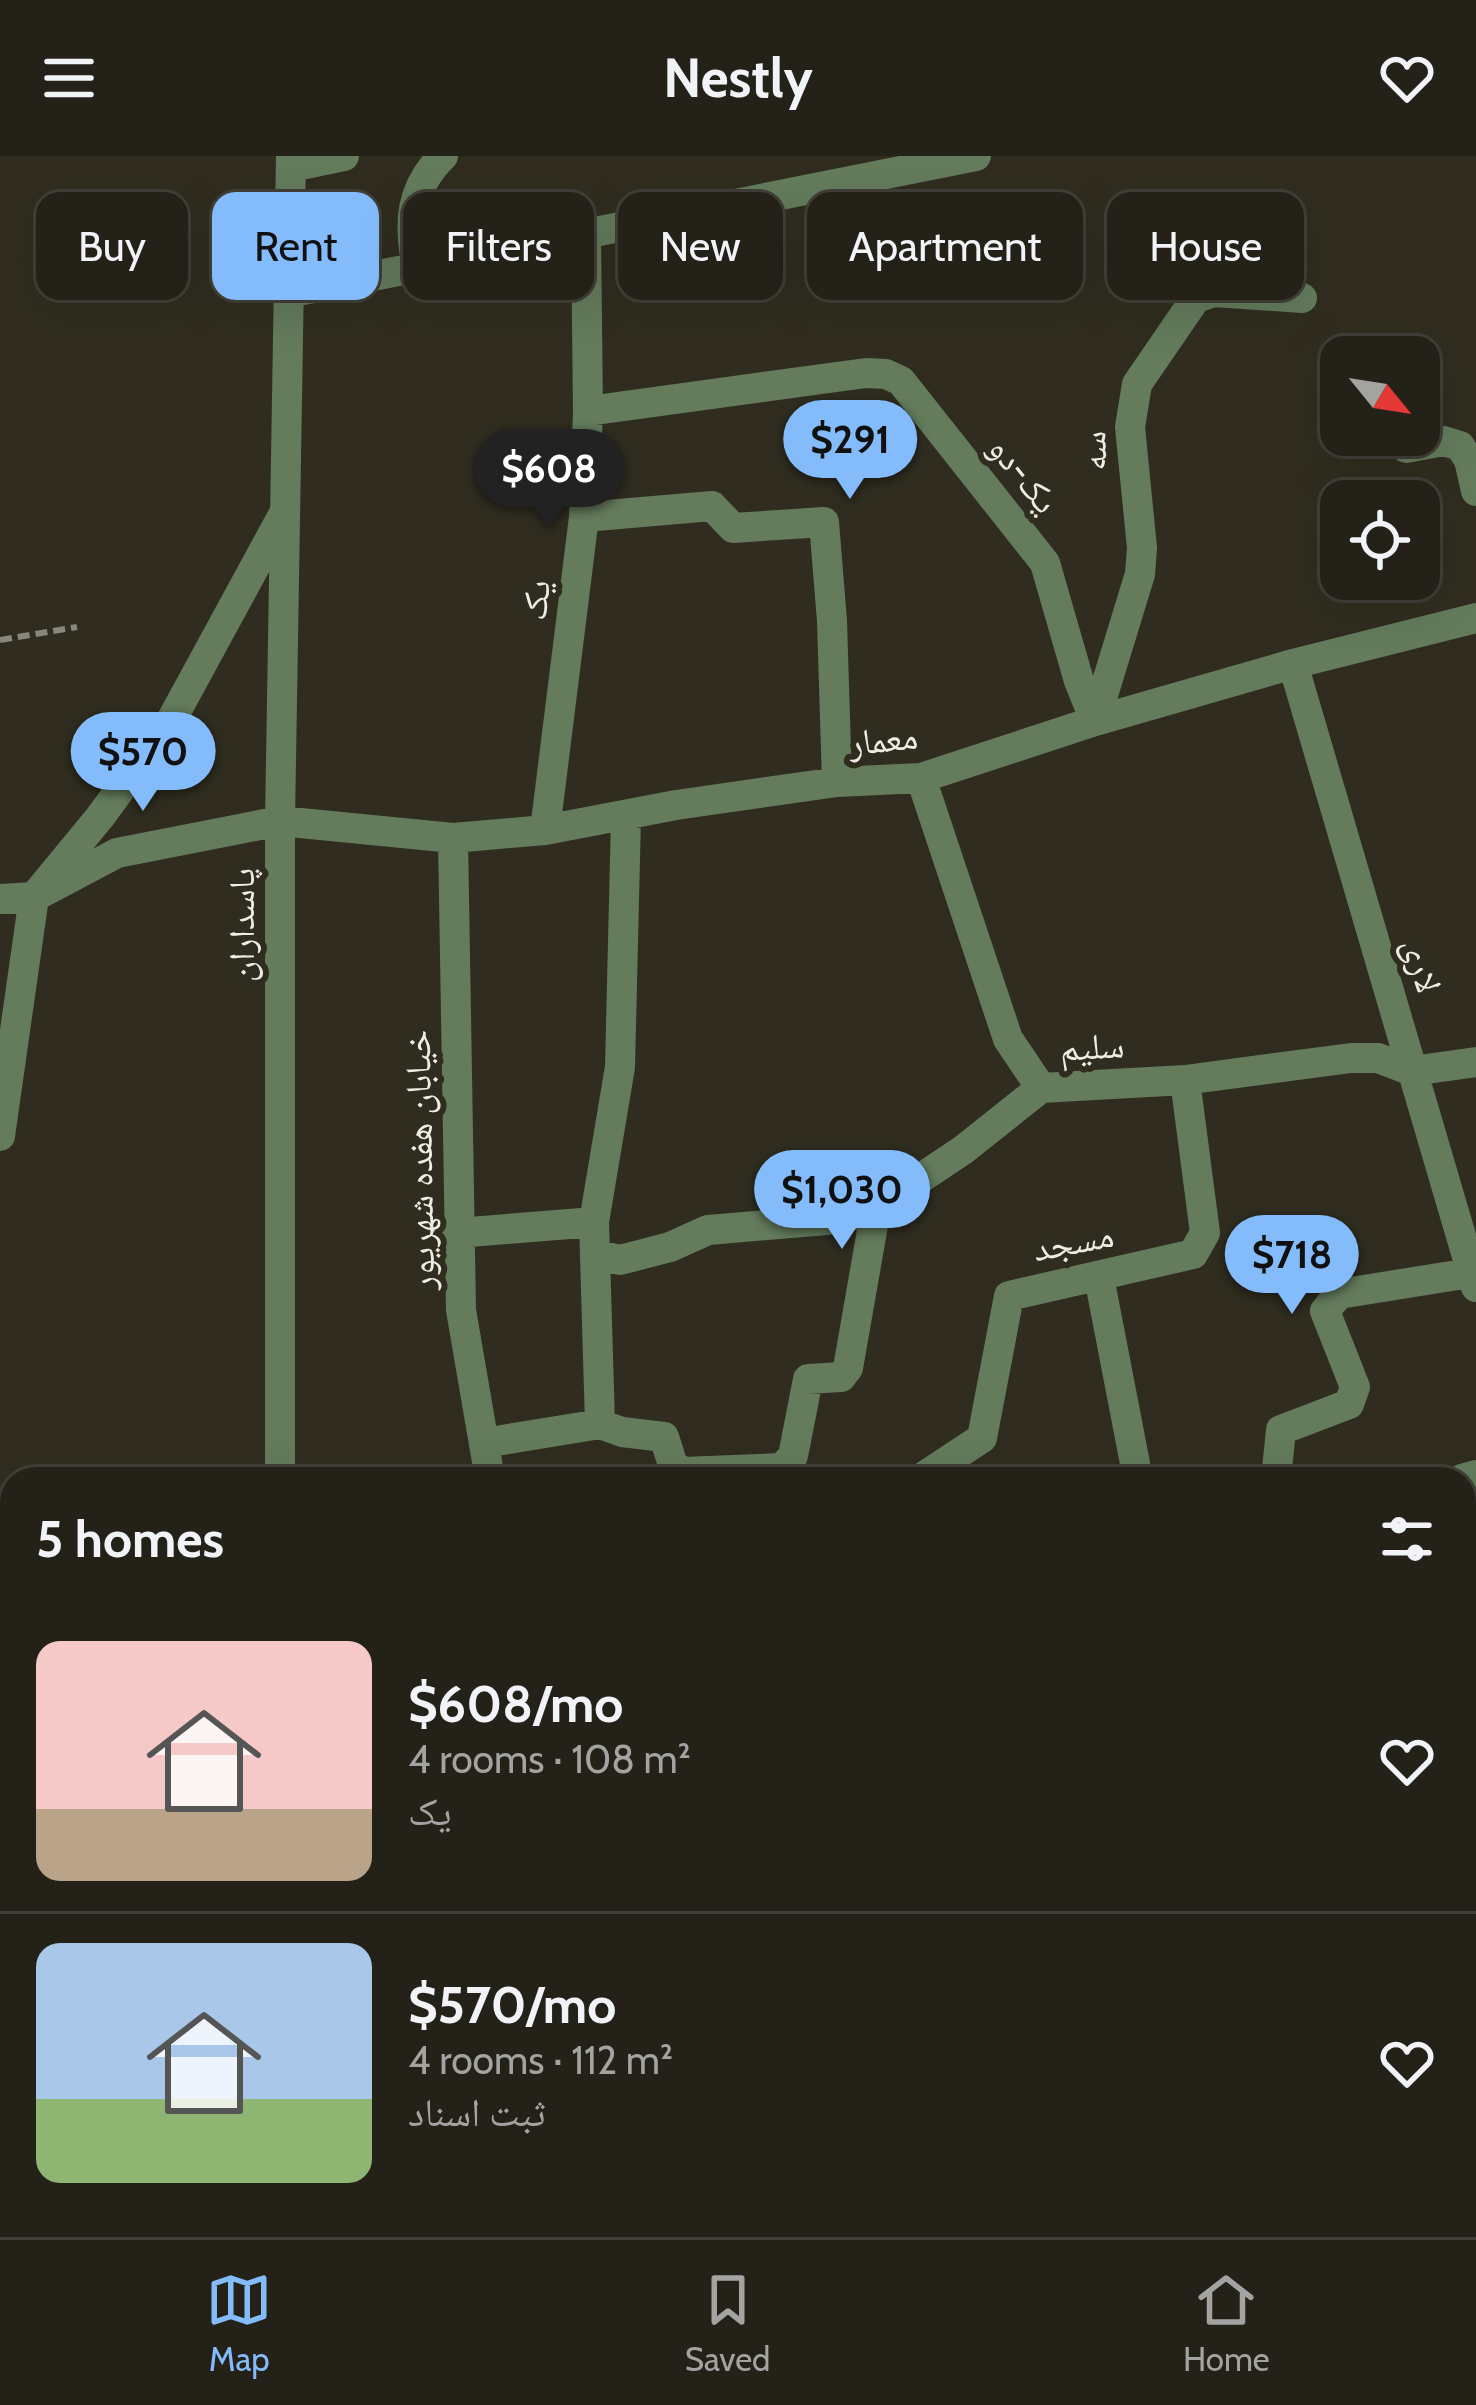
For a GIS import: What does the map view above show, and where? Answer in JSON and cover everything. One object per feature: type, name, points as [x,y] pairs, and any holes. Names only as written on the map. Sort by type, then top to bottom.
[{"type":"street","points":[[291,161],[344,156]]},
{"type":"street","points":[[418,192],[443,156]]},
{"type":"street","points":[[594,232],[976,156]]},
{"type":"street","name":"پاسداران","points":[[290,192],[291,161]]},
{"type":"street","name":"پاسداران","points":[[280,1467],[280,821],[288,300]]},
{"type":"street","name":"یک","points":[[545,830],[584,517],[587,300]]},
{"type":"street","name":"سه","points":[[1095,721],[1140,574],[1131,404],[1137,384],[1195,300]]},
{"type":"street","name":"یک-دو","points":[[588,411],[866,373],[886,374],[902,382],[1045,563],[1095,721]]},
{"type":"street","points":[[1440,442],[1460,446],[1476,491]]},
{"type":"street","points":[[584,517],[712,506],[733,528],[824,522],[837,782]]},
{"type":"street","points":[[0,1136],[34,897],[172,719],[285,511]]},
{"type":"street","name":"معمار","points":[[34,897],[117,853],[280,821],[453,838],[545,830],[837,782],[921,778],[1095,721],[1476,618]]},
{"type":"street","name":"لاری","points":[[1293,664],[1474,1277]]},
{"type":"street","name":"سلیم","points":[[921,778],[1008,1039],[1041,1088],[1185,1080],[1352,1058],[1378,1058],[1412,1071],[1476,1062]]},
{"type":"street","points":[[600,1424],[593,1222],[620,1067],[626,817]]},
{"type":"street","name":"خیابان هفده شهریور","points":[[453,838],[460,1310],[488,1467]]},
{"type":"street","points":[[0,899],[34,897]]},
{"type":"street","name":"مسجد","points":[[938,1467],[982,1438],[1009,1296],[1193,1254],[1200,1244],[1204,1233],[1185,1080]]},
{"type":"street","points":[[595,1254],[620,1260],[670,1247],[708,1230],[838,1219],[876,1208],[963,1150],[1041,1088]]},
{"type":"street","points":[[783,1467],[789,1463],[808,1379],[841,1377],[848,1368],[876,1208]]},
{"type":"street","points":[[457,1233],[593,1222]]},
{"type":"street","points":[[1099,1277],[1136,1467]]},
{"type":"street","points":[[1277,1467],[1281,1430],[1349,1404],[1355,1396],[1325,1311],[1330,1300],[1339,1294],[1474,1277]]},
{"type":"street","points":[[484,1443],[600,1424],[664,1437],[676,1467]]},
{"type":"path","points":[[0,640],[76,627]]}]
